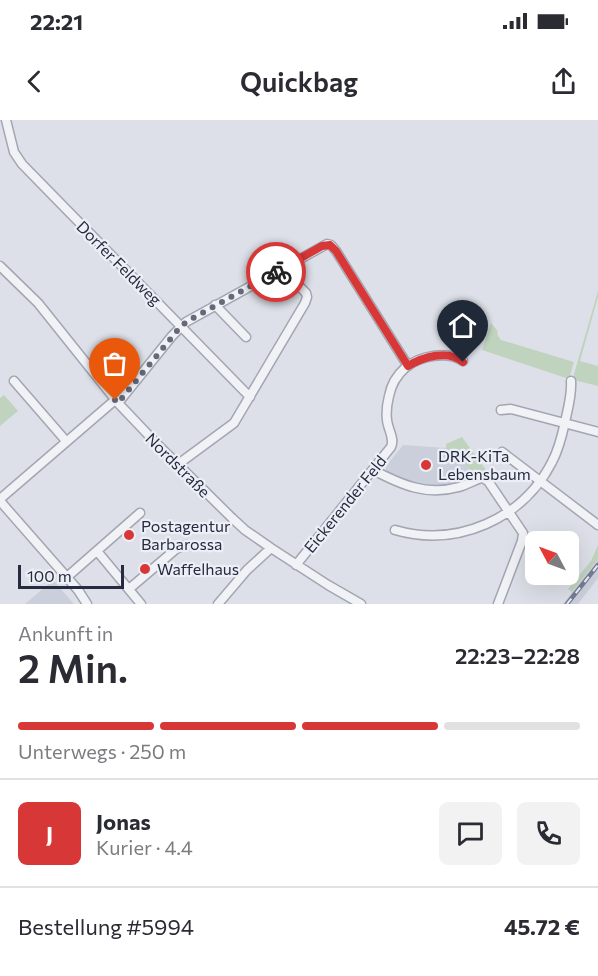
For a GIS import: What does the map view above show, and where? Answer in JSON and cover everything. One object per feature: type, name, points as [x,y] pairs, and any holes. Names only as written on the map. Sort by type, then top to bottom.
[{"type":"street","name":"Dorfer Feldweg","points":[[6,120],[14,152],[19,161],[250,397]]},
{"type":"street","points":[[87,604],[67,577],[0,500],[66,441],[117,401],[182,326],[327,244],[331,245],[408,366],[423,359],[441,355],[455,357],[463,362]]},
{"type":"street","name":"Nordstraße","points":[[0,266],[38,303],[117,401],[177,465],[232,518],[296,565],[361,604]]},
{"type":"street","points":[[177,465],[232,425],[307,297],[305,291],[282,269]]},
{"type":"street","points":[[216,305],[246,337]]},
{"type":"street","name":"Eickerender Feld","points":[[296,565],[393,444],[387,418],[388,398],[397,378],[408,366]]},
{"type":"street","points":[[14,381],[66,441]]},
{"type":"street","points":[[395,530],[427,536],[458,533],[486,525],[526,497],[540,481],[555,455],[572,393],[571,381]]},
{"type":"street","points":[[501,410],[511,409],[598,432]]},
{"type":"street","points":[[502,452],[598,525]]},
{"type":"street","points":[[374,470],[404,485],[425,490],[452,488],[483,478],[491,484],[523,531],[523,537],[498,604]]},
{"type":"street","points":[[67,577],[140,513]]},
{"type":"street","points":[[129,589],[176,549],[186,546]]},
{"type":"street","points":[[219,604],[247,570],[271,548]]},
{"type":"street","points":[[97,551],[141,604]]},
{"type":"shaded area","name":"DRK-KiTa Lebensbaum","points":[[403,445],[446,448],[477,475],[453,485],[416,486],[386,473],[386,466]]},
{"type":"shaded area","points":[[598,559],[598,578],[578,604],[563,604]]},
{"type":"shaded area","points":[[53,580],[74,604],[25,604]]},
{"type":"green space","points":[[598,291],[580,361],[598,366],[598,386],[574,380],[574,374]]},
{"type":"green space","points":[[491,323],[501,340],[574,362],[569,379],[482,350]]},
{"type":"green space","points":[[4,395],[18,411],[0,426],[0,398]]},
{"type":"green space","points":[[462,437],[486,470],[477,475],[446,448],[446,444]]},
{"type":"green space","points":[[598,545],[598,559],[579,583],[579,576],[591,561]]},
{"type":"green space","points":[[571,585],[578,585],[572,592],[568,589]]},
{"type":"railway","points":[[567,604],[598,565]]},
{"type":"way so far","points":[[115,400],[118,403],[186,322],[276,272]]},
{"type":"place","name":"DRK-KiTa Lebensbaum","points":[[426,465]]},
{"type":"place","name":"Postagentur Barbarossa","points":[[129,535]]},
{"type":"place","name":"Waffelhaus","points":[[145,569]]},
{"type":"route","points":[[276,272],[322,246],[330,245],[408,366],[423,359],[441,355],[459,358],[463,362]]}]
